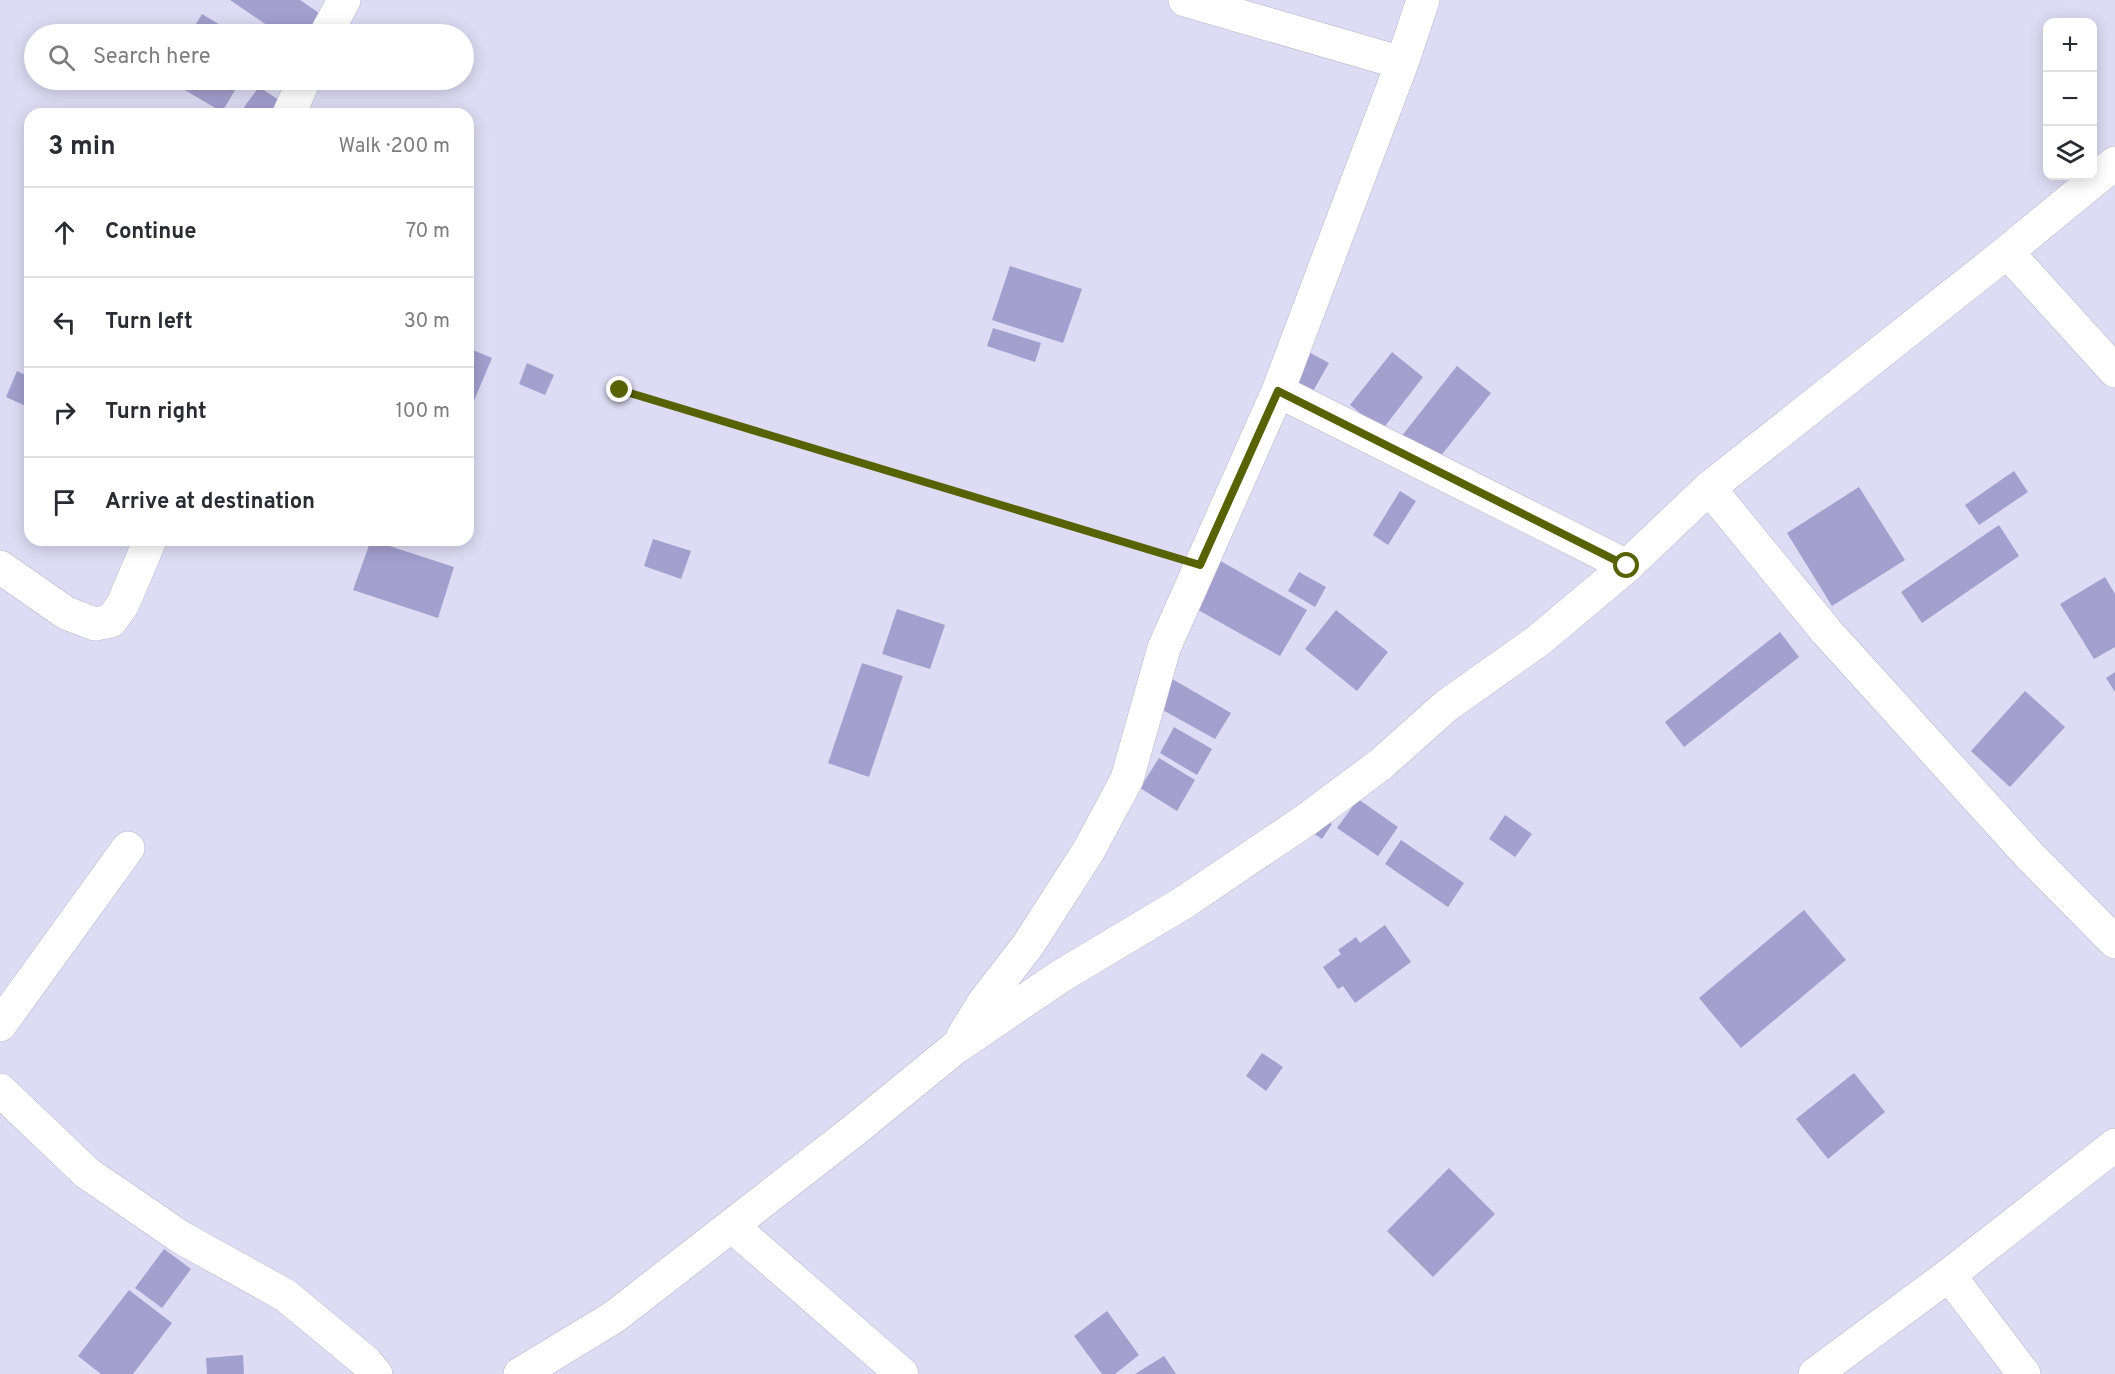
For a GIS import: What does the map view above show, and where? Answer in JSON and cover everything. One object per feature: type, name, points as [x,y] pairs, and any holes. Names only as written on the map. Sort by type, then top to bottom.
[{"type":"street","points":[[331,24],[344,0]]},
{"type":"street","points":[[1185,0],[1402,63]]},
{"type":"street","points":[[955,1048],[984,1002],[1028,945],[1089,850],[1127,779],[1164,648],[1278,391],[1402,63],[1423,0]]},
{"type":"street","points":[[292,108],[300,90]]},
{"type":"street","points":[[520,1374],[614,1317],[955,1048],[1061,976],[1183,903],[1306,820],[1381,764],[1446,706],[1539,640],[1627,566],[1709,488],[2007,252],[2115,163]]},
{"type":"street","points":[[2007,252],[2115,371]]},
{"type":"street","points":[[1278,391],[1627,566]]},
{"type":"street","points":[[1709,488],[1826,631],[2029,855],[2115,942]]},
{"type":"street","points":[[0,567],[66,613],[95,624],[111,621],[123,604],[147,546]]},
{"type":"street","points":[[0,1025],[128,848]]},
{"type":"street","points":[[1028,945],[1061,976]]},
{"type":"street","points":[[0,1090],[87,1173],[182,1238],[285,1295],[366,1362],[376,1374]]},
{"type":"street","points":[[1815,1374],[1949,1275],[2115,1145]]},
{"type":"street","points":[[732,1226],[902,1374]]},
{"type":"street","points":[[1949,1275],[2024,1374]]},
{"type":"path","points":[[620,390],[1200,565]]},
{"type":"building","points":[[230,0],[300,0],[322,15],[315,24],[265,24]]},
{"type":"building","points":[[202,14],[218,24],[196,24]]},
{"type":"building","points":[[185,90],[235,90],[224,108],[215,108]]},
{"type":"building","points":[[257,90],[264,90],[279,100],[273,108],[244,107]]},
{"type":"building","points":[[1010,266],[1082,289],[1063,343],[992,320]]},
{"type":"building","points":[[993,328],[1041,343],[1035,362],[987,346]]},
{"type":"building","points":[[474,350],[492,358],[474,401]]},
{"type":"building","points":[[1305,350],[1329,363],[1308,400],[1286,388]]},
{"type":"building","points":[[1392,352],[1423,377],[1382,430],[1350,405]]},
{"type":"building","points":[[527,363],[554,375],[545,395],[519,384]]},
{"type":"building","points":[[1457,366],[1491,393],[1435,463],[1401,437]]},
{"type":"building","points":[[17,371],[24,374],[24,405],[6,397]]},
{"type":"building","points":[[2014,471],[2028,492],[1979,525],[1965,505]]},
{"type":"building","points":[[1859,487],[1905,560],[1832,606],[1787,533]]},
{"type":"building","points":[[1400,491],[1416,501],[1388,545],[1373,535]]},
{"type":"building","points":[[1999,525],[2019,556],[1922,623],[1901,592]]},
{"type":"building","points":[[653,539],[691,551],[681,579],[644,566]]},
{"type":"building","points":[[369,546],[389,546],[454,567],[438,618],[353,590]]},
{"type":"building","points":[[1217,559],[1307,610],[1280,656],[1191,606]]},
{"type":"building","points":[[1299,572],[1326,587],[1315,607],[1288,591]]},
{"type":"building","points":[[2105,577],[2115,594],[2115,647],[2094,659],[2060,604]]},
{"type":"building","points":[[897,609],[945,625],[930,669],[882,654]]},
{"type":"building","points":[[1336,610],[1388,652],[1357,691],[1305,649]]},
{"type":"building","points":[[1780,632],[1799,657],[1684,747],[1665,722]]},
{"type":"building","points":[[862,663],[903,676],[869,777],[828,763]]},
{"type":"building","points":[[2115,672],[2115,692],[2106,678]]},
{"type":"building","points":[[1167,676],[1231,713],[1215,739],[1152,704]]},
{"type":"building","points":[[2025,691],[2065,727],[2010,787],[1971,751]]},
{"type":"building","points":[[1174,727],[1212,749],[1197,775],[1160,753]]},
{"type":"building","points":[[1159,758],[1195,780],[1177,811],[1140,788]]},
{"type":"building","points":[[1358,799],[1398,827],[1378,856],[1337,828]]},
{"type":"building","points":[[1317,814],[1332,824],[1322,839],[1307,829]]},
{"type":"building","points":[[1505,815],[1532,834],[1515,857],[1489,839]]},
{"type":"building","points":[[1401,840],[1464,883],[1448,907],[1385,864]]},
{"type":"building","points":[[1804,910],[1846,960],[1741,1048],[1699,998]]},
{"type":"building","points":[[1385,925],[1411,962],[1355,1003],[1343,986],[1338,989],[1323,967],[1341,954],[1338,950],[1356,937],[1360,943]]},
{"type":"building","points":[[1262,1053],[1283,1067],[1266,1091],[1246,1076]]},
{"type":"building","points":[[1854,1073],[1885,1112],[1828,1159],[1796,1119]]},
{"type":"building","points":[[1449,1168],[1495,1214],[1433,1277],[1387,1231]]},
{"type":"building","points":[[164,1249],[191,1269],[162,1308],[135,1288]]},
{"type":"building","points":[[129,1290],[172,1323],[133,1374],[101,1374],[78,1356]]},
{"type":"building","points":[[1107,1311],[1139,1355],[1115,1374],[1102,1374],[1074,1336]]},
{"type":"building","points":[[243,1355],[244,1374],[207,1374],[206,1358]]},
{"type":"building","points":[[1164,1356],[1176,1374],[1135,1374]]},
{"type":"route","points":[[620,390],[1200,565],[1278,391],[1627,566]]}]
